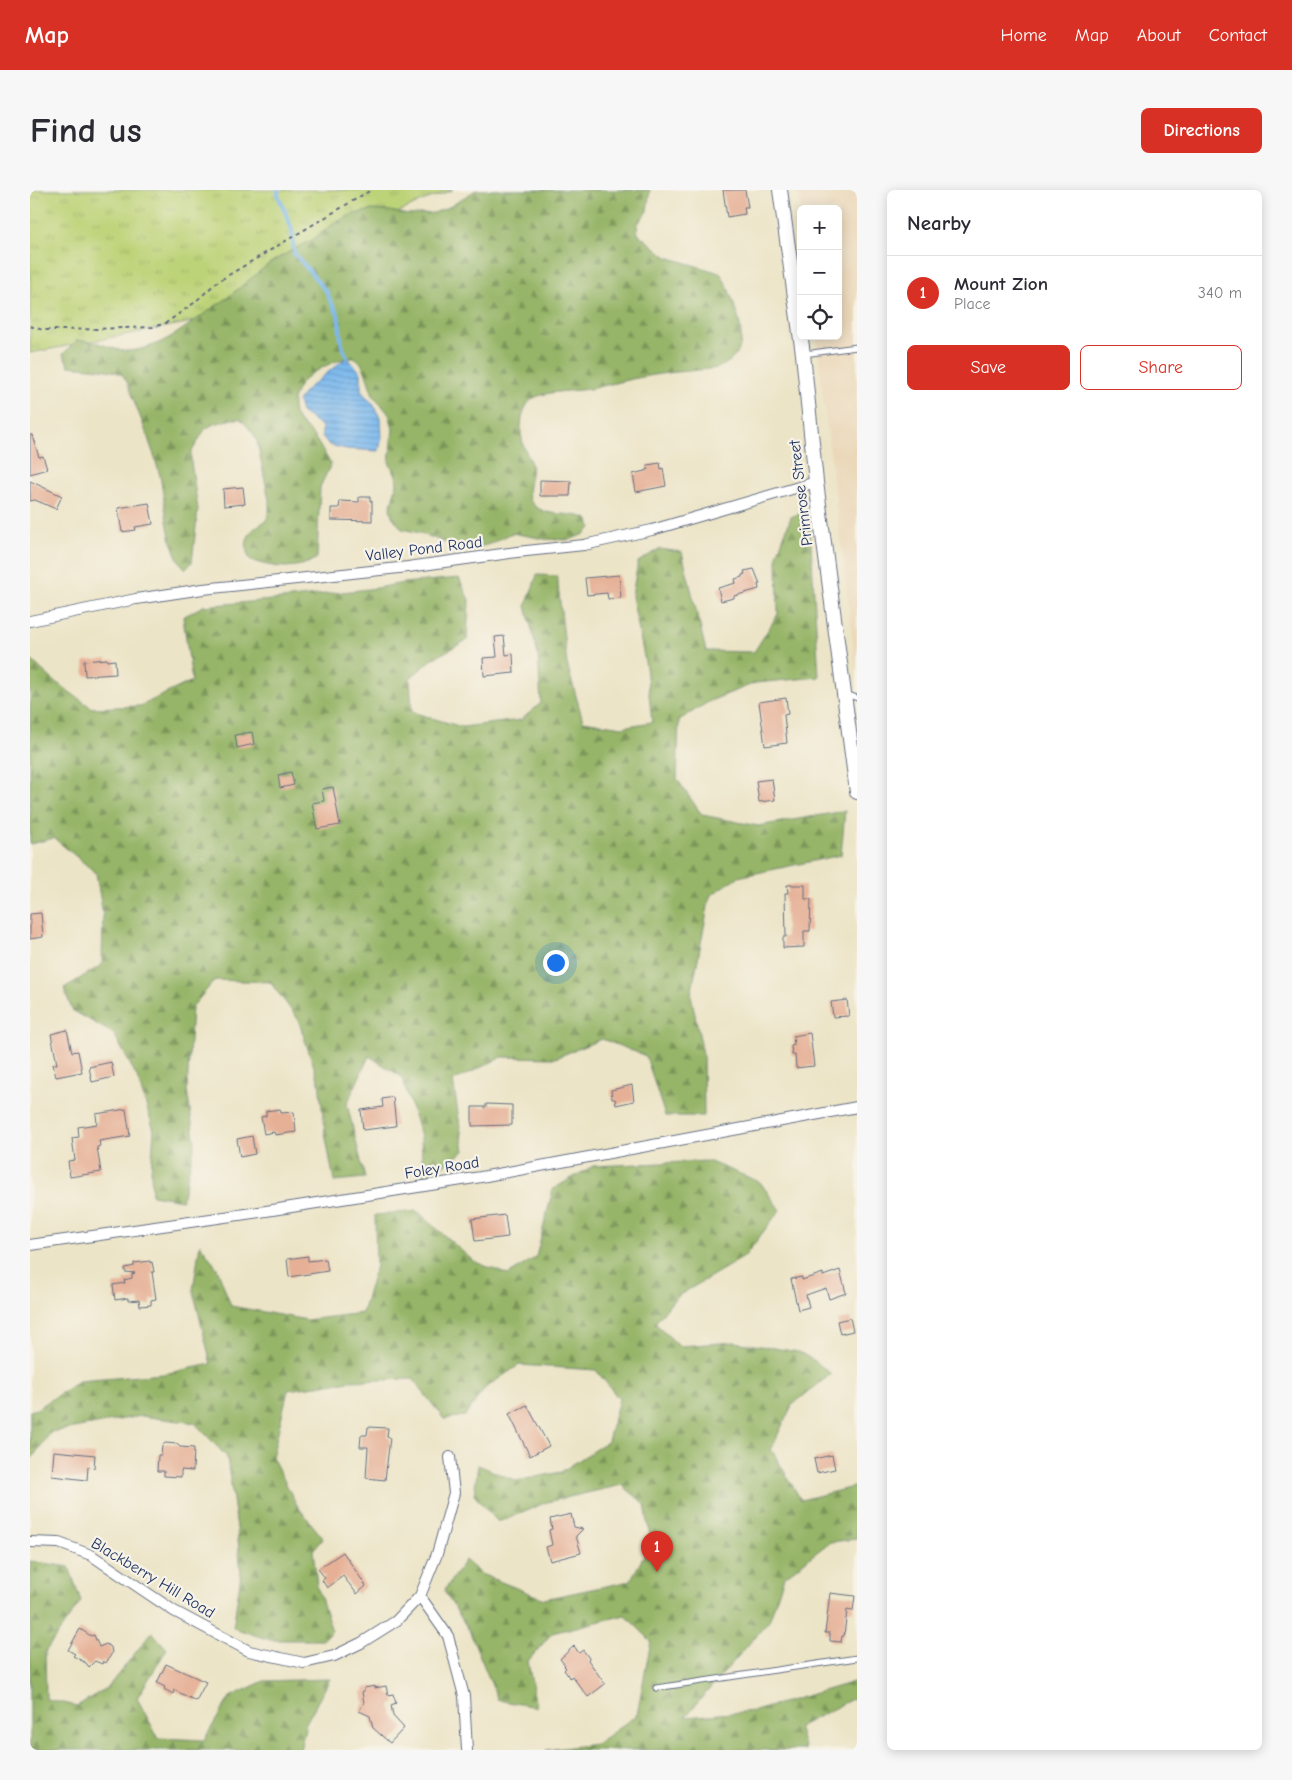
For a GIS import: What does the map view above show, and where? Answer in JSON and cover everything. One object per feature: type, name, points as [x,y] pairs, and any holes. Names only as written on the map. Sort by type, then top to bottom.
[{"type":"main road","name":"Primrose Street","points":[[780,190],[803,354],[816,482],[843,693],[854,746],[857,792]]},
{"type":"street","name":"Valley Pond Road","points":[[30,621],[136,599],[203,589],[408,567],[584,545],[652,530],[816,482]]},
{"type":"street","name":"Foley Road","points":[[30,1245],[266,1211],[481,1177],[857,1107]]},
{"type":"street","name":"Blackberry Hill Road","points":[[30,1542],[59,1543],[90,1554],[174,1611],[249,1651],[304,1663],[334,1656],[362,1643],[396,1621],[420,1596],[437,1554],[454,1493],[450,1457]]},
{"type":"street","points":[[420,1596],[448,1636],[464,1696],[468,1750]]},
{"type":"lane","points":[[803,354],[857,347]]},
{"type":"lane","points":[[843,693],[857,698]]},
{"type":"lane","points":[[656,1688],[857,1658]]},
{"type":"path","points":[[30,326],[43,330],[66,330],[153,327],[166,323],[217,282],[370,191]]},
{"type":"shaded area","points":[[798,190],[857,190],[857,676],[816,340],[842,340],[842,205],[800,205]]},
{"type":"green space","points":[[30,190],[453,190],[422,201],[264,278],[223,316],[30,353]]},
{"type":"green space","points":[[476,190],[650,190],[647,211],[637,225],[638,234],[667,257],[720,273],[730,292],[741,331],[740,346],[737,352],[726,364],[717,368],[651,375],[590,389],[550,393],[531,400],[523,413],[521,435],[531,467],[528,490],[531,501],[541,510],[555,514],[576,515],[589,520],[591,528],[584,534],[569,540],[545,539],[512,533],[490,544],[474,548],[458,547],[420,533],[402,529],[392,516],[390,508],[397,484],[396,476],[389,462],[393,429],[389,414],[373,395],[365,371],[356,358],[335,362],[316,371],[304,380],[293,400],[295,414],[313,436],[331,464],[320,487],[317,558],[301,565],[284,567],[250,560],[246,547],[248,538],[252,531],[267,518],[269,500],[257,441],[241,419],[232,419],[214,424],[205,429],[191,453],[198,509],[192,562],[186,569],[174,551],[159,472],[126,380],[122,375],[112,371],[69,366],[63,354],[77,340],[98,343],[123,351],[143,349],[151,346],[176,334],[222,302],[270,263],[312,240],[335,223],[350,215],[372,210],[408,215],[434,213],[451,206]]},
{"type":"green space","points":[[809,510],[819,677],[755,683],[710,701],[679,720],[677,779],[702,815],[758,826],[845,811],[841,855],[738,877],[710,896],[691,995],[703,1054],[704,1116],[665,1116],[646,1056],[602,1039],[555,1058],[502,1057],[453,1081],[464,1151],[423,1180],[421,1137],[402,1077],[369,1056],[347,1104],[365,1178],[334,1181],[325,1133],[319,1082],[298,1019],[270,982],[215,980],[192,1007],[187,1090],[195,1143],[182,1200],[152,1195],[151,1172],[154,1130],[137,1077],[114,1034],[72,1010],[64,988],[102,965],[103,915],[96,873],[54,838],[30,844],[30,659],[54,681],[92,708],[140,706],[192,681],[183,617],[203,606],[283,599],[377,588],[403,583],[459,578],[469,600],[467,640],[434,658],[410,678],[412,712],[462,727],[521,720],[541,703],[538,655],[526,606],[537,575],[557,576],[567,664],[583,721],[622,727],[652,722],[646,667],[632,596],[638,562],[659,549],[682,552],[706,651],[754,652],[778,614],[777,555],[791,517]]},
{"type":"green space","points":[[708,1161],[760,1182],[780,1210],[744,1257],[676,1297],[655,1323],[679,1346],[735,1342],[799,1352],[815,1361],[831,1374],[792,1405],[771,1449],[801,1500],[857,1486],[857,1539],[830,1542],[784,1577],[769,1621],[685,1717],[755,1711],[857,1681],[857,1700],[852,1699],[798,1727],[805,1750],[546,1750],[596,1744],[637,1715],[651,1641],[625,1615],[552,1633],[528,1661],[536,1707],[498,1700],[470,1632],[444,1591],[465,1560],[481,1574],[544,1599],[630,1581],[651,1543],[645,1504],[622,1485],[547,1502],[498,1522],[474,1495],[478,1465],[516,1481],[561,1472],[608,1441],[619,1399],[596,1370],[519,1365],[485,1388],[465,1416],[444,1419],[413,1379],[349,1381],[288,1390],[272,1457],[298,1507],[323,1538],[313,1550],[317,1586],[332,1631],[323,1640],[270,1640],[233,1628],[241,1574],[227,1457],[195,1423],[141,1416],[51,1432],[30,1461],[30,1411],[37,1409],[79,1381],[164,1374],[211,1364],[193,1290],[200,1244],[217,1268],[231,1306],[307,1320],[362,1313],[376,1266],[375,1215],[417,1211],[473,1261],[508,1275],[536,1257],[553,1189],[593,1166]]},
{"type":"green space","points":[[30,1561],[69,1567],[81,1601],[45,1652],[46,1699],[77,1706],[108,1687],[152,1632],[167,1649],[137,1698],[158,1738],[204,1740],[230,1697],[264,1681],[330,1679],[306,1723],[300,1750],[30,1750]]},
{"type":"water","points":[[347,357],[361,373],[361,391],[373,404],[381,420],[382,437],[379,451],[347,449],[329,445],[322,436],[322,426],[301,412],[298,401],[306,390]]},
{"type":"building","points":[[723,190],[745,190],[748,207],[744,207],[745,214],[727,217]]},
{"type":"building","points":[[30,435],[32,435],[39,457],[43,456],[47,469],[30,474]]},
{"type":"building","points":[[660,463],[661,469],[663,468],[666,486],[636,492],[633,474],[648,470],[647,465]]},
{"type":"building","points":[[540,480],[571,481],[570,496],[540,496]]},
{"type":"building","points":[[30,481],[62,496],[56,509],[35,500],[30,501]]},
{"type":"building","points":[[243,487],[245,504],[224,506],[223,489]]},
{"type":"building","points":[[359,497],[370,497],[370,501],[372,501],[372,521],[331,520],[331,508],[339,508],[340,501],[359,502]]},
{"type":"building","points":[[149,503],[153,524],[135,527],[136,530],[122,532],[118,508]]},
{"type":"building","points":[[754,569],[760,584],[758,584],[759,589],[721,601],[718,588],[736,583],[735,579],[742,577],[745,574],[744,571]]},
{"type":"building","points":[[619,575],[621,598],[608,599],[607,593],[587,595],[585,578]]},
{"type":"building","points":[[504,636],[506,655],[513,654],[514,673],[484,676],[483,658],[497,657],[495,637]]},
{"type":"building","points":[[107,659],[107,661],[115,660],[116,674],[85,676],[84,661]]},
{"type":"building","points":[[786,698],[788,714],[784,715],[787,743],[765,746],[759,702]]},
{"type":"building","points":[[252,732],[254,744],[237,748],[235,735]]},
{"type":"building","points":[[291,772],[294,785],[280,788],[278,775]]},
{"type":"building","points":[[772,779],[775,800],[759,802],[756,781]]},
{"type":"building","points":[[333,787],[340,825],[317,829],[312,803],[324,801],[322,789]]},
{"type":"building","points":[[787,885],[805,885],[805,899],[811,899],[810,931],[804,931],[804,947],[783,948],[783,937],[786,937],[785,893],[788,893]]},
{"type":"building","points":[[41,913],[43,937],[30,939],[30,914]]},
{"type":"building","points":[[847,1000],[849,1016],[833,1017],[831,1002]]},
{"type":"building","points":[[67,1030],[72,1052],[78,1051],[82,1072],[56,1077],[53,1064],[57,1064],[51,1034]]},
{"type":"building","points":[[810,1033],[814,1066],[796,1068],[795,1055],[792,1055],[791,1046],[794,1045],[793,1036]]},
{"type":"building","points":[[111,1062],[114,1077],[92,1082],[89,1067]]},
{"type":"building","points":[[632,1085],[634,1101],[616,1105],[615,1099],[612,1099],[611,1090]]},
{"type":"building","points":[[393,1097],[396,1126],[363,1130],[361,1110],[383,1107],[382,1099]]},
{"type":"building","points":[[486,1104],[512,1105],[512,1125],[472,1126],[472,1107],[486,1107]]},
{"type":"building","points":[[126,1109],[130,1136],[99,1141],[100,1146],[97,1147],[101,1172],[70,1177],[68,1161],[75,1160],[72,1138],[79,1137],[78,1127],[97,1124],[96,1114]]},
{"type":"building","points":[[280,1109],[281,1113],[294,1112],[296,1132],[275,1135],[274,1132],[264,1134],[261,1117],[266,1116],[266,1111]]},
{"type":"building","points":[[252,1136],[255,1154],[240,1157],[237,1139]]},
{"type":"building","points":[[505,1215],[508,1237],[475,1241],[472,1219]]},
{"type":"building","points":[[308,1256],[308,1261],[326,1259],[328,1271],[289,1277],[287,1259]]},
{"type":"building","points":[[150,1261],[150,1263],[152,1262],[154,1272],[152,1272],[156,1299],[151,1300],[151,1305],[140,1306],[139,1300],[128,1301],[128,1298],[115,1300],[113,1285],[125,1283],[124,1280],[132,1278],[132,1274],[135,1273],[125,1272],[125,1268],[134,1266],[134,1263]]},
{"type":"building","points":[[840,1270],[846,1293],[829,1299],[826,1288],[806,1295],[809,1307],[798,1310],[791,1279],[802,1277],[802,1280]]},
{"type":"building","points":[[850,1318],[853,1331],[840,1334],[837,1321]]},
{"type":"building","points":[[527,1405],[549,1446],[530,1456],[509,1414]]},
{"type":"building","points":[[368,1427],[388,1428],[387,1437],[390,1438],[385,1480],[366,1478],[368,1447],[360,1447],[361,1435],[367,1435]]},
{"type":"building","points":[[165,1443],[194,1448],[193,1471],[181,1470],[181,1477],[164,1476],[164,1471],[157,1471],[158,1455],[161,1455],[162,1446]]},
{"type":"building","points":[[54,1451],[95,1455],[94,1468],[88,1467],[87,1480],[52,1476]]},
{"type":"building","points":[[832,1455],[835,1469],[817,1473],[814,1459]]},
{"type":"building","points":[[571,1514],[574,1527],[583,1529],[576,1536],[581,1553],[550,1561],[546,1547],[552,1545],[549,1530],[552,1529],[550,1519]]},
{"type":"building","points":[[343,1552],[366,1586],[357,1594],[343,1576],[327,1588],[322,1580],[325,1578],[318,1569]]},
{"type":"building","points":[[830,1593],[855,1596],[853,1611],[847,1610],[844,1636],[842,1636],[841,1642],[830,1641],[830,1633],[825,1633]]},
{"type":"building","points":[[80,1629],[91,1636],[94,1635],[99,1647],[106,1644],[111,1647],[112,1653],[106,1663],[103,1661],[102,1664],[95,1661],[89,1667],[86,1663],[73,1656],[75,1654],[68,1650]]},
{"type":"building","points":[[574,1646],[579,1653],[583,1650],[605,1684],[588,1697],[572,1676],[570,1678],[564,1670],[566,1668],[565,1665],[560,1659]]},
{"type":"building","points":[[166,1664],[206,1682],[196,1701],[174,1690],[173,1694],[157,1683]]},
{"type":"building","points":[[375,1686],[375,1688],[386,1686],[388,1695],[393,1694],[396,1703],[391,1705],[393,1716],[404,1728],[390,1743],[373,1728],[370,1716],[359,1711],[364,1703],[362,1692],[364,1688]]},
{"type":"waterway","points":[[278,190],[278,195],[292,229],[294,253],[326,291],[338,314],[342,346],[347,357]]},
{"type":"place","name":"Mount Zion","points":[[657,1572]]}]
